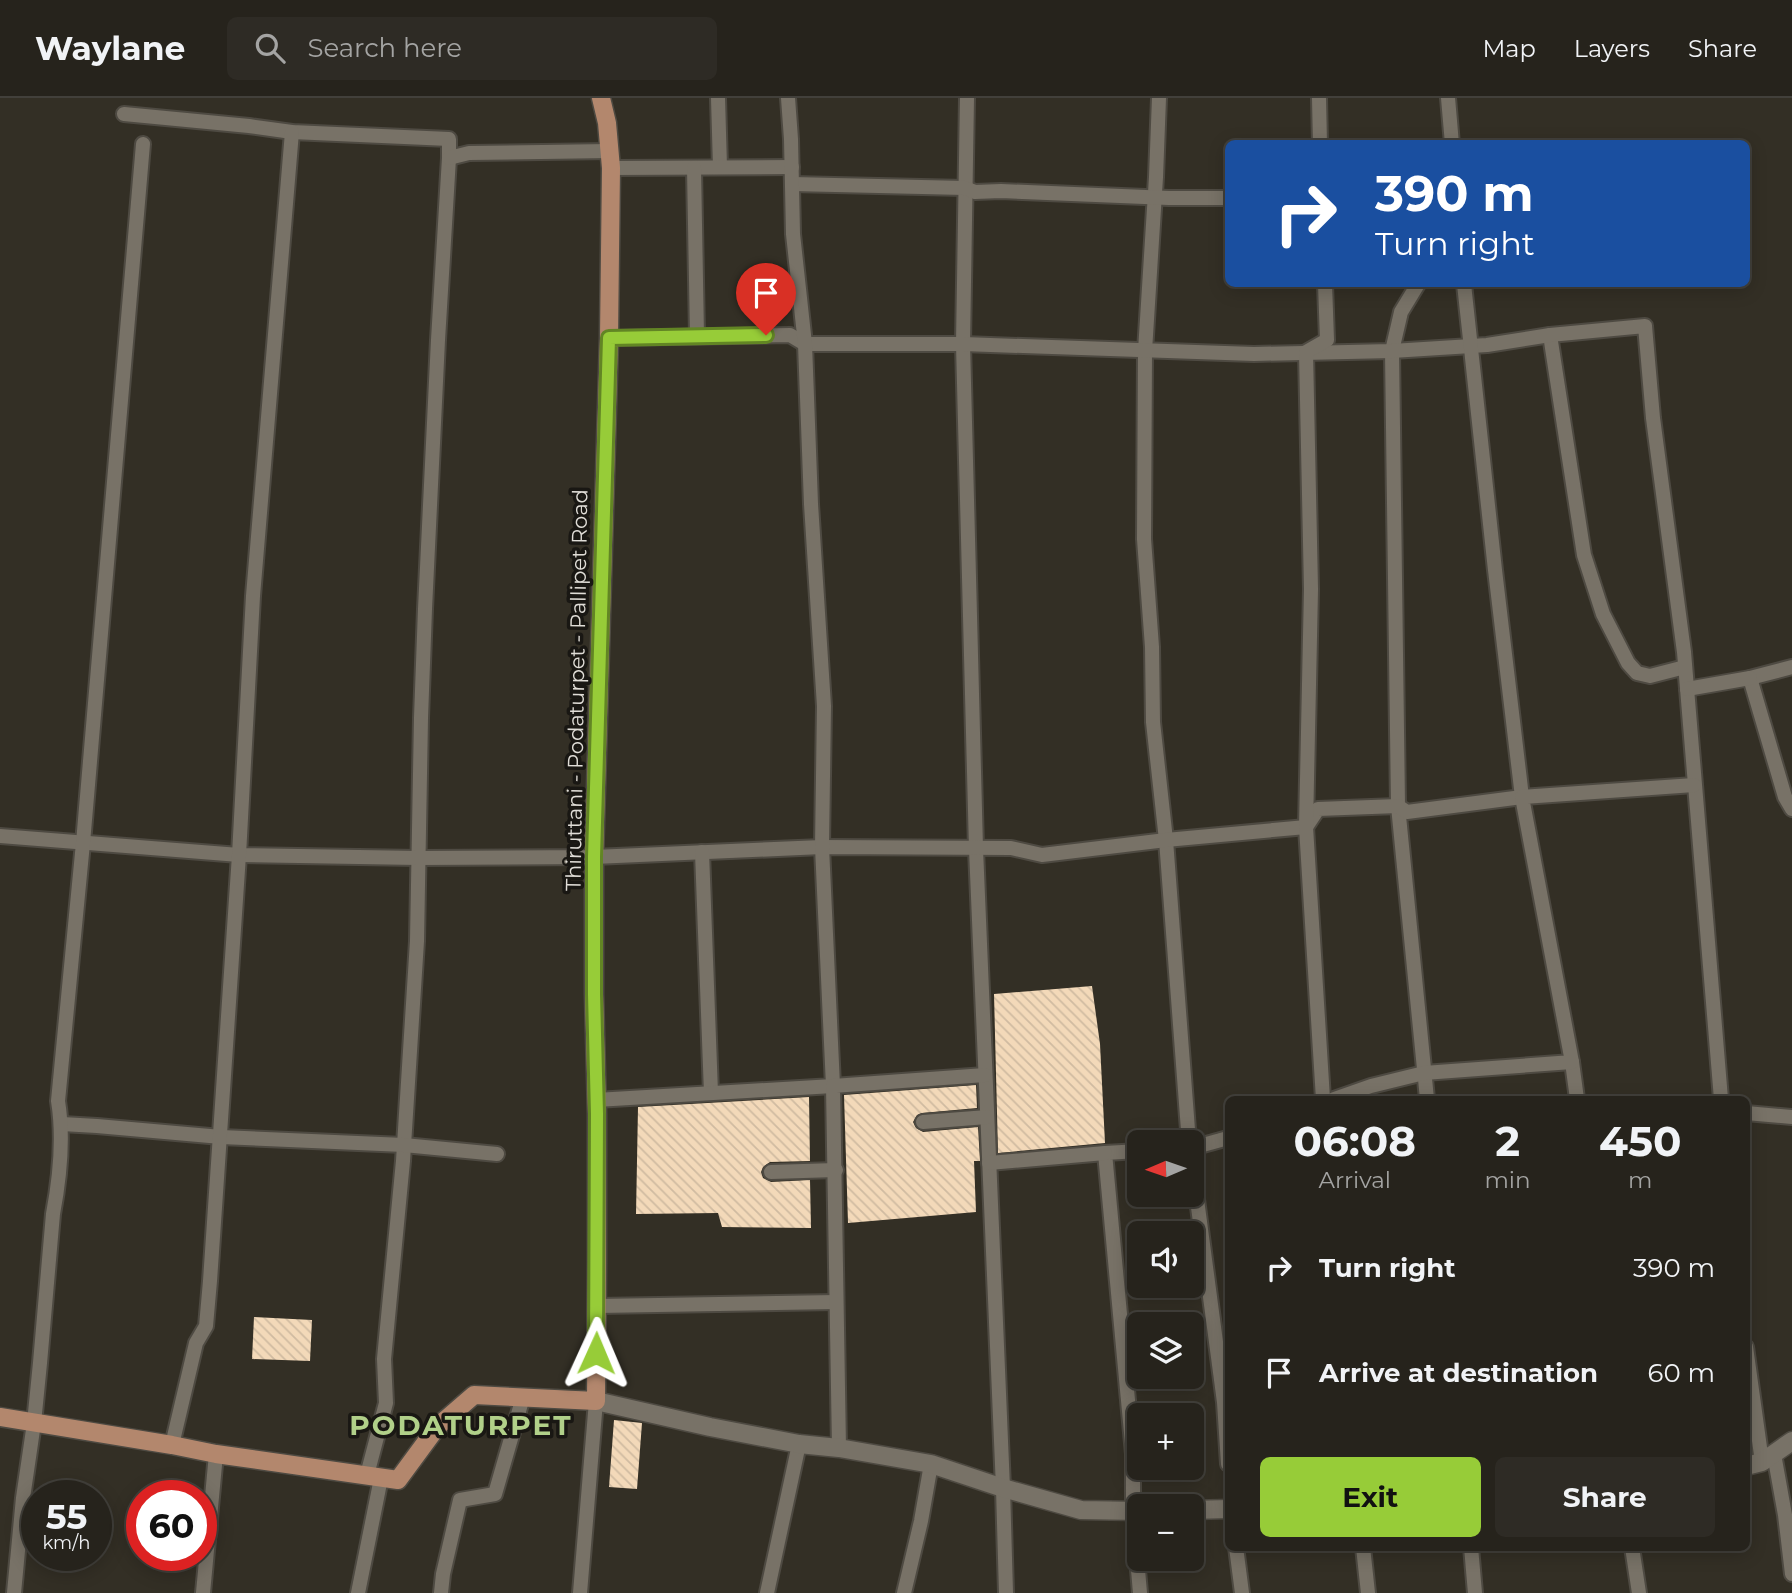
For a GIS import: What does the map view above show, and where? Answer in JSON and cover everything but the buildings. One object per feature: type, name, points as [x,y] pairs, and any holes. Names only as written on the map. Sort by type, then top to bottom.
[{"type":"main road","name":"Thiruttani - Podaturpet - Pallipet Road","points":[[596,1401],[594,857],[609,338],[610,160],[607,123],[601,98]]},
{"type":"main road","points":[[0,1417],[216,1454],[398,1480],[437,1426],[474,1395],[596,1401],[799,1444],[931,1464],[1081,1510],[1127,1511]]},
{"type":"main road","points":[[1761,1461],[1792,1441]]},
{"type":"main road","points":[[1204,1510],[1225,1509]]},
{"type":"street","points":[[718,98],[720,167]]},
{"type":"street","points":[[788,98],[793,234],[805,344],[811,504],[824,706],[822,847],[836,1170],[839,1448]]},
{"type":"street","points":[[967,98],[963,344],[976,849],[1006,1593]]},
{"type":"street","points":[[1159,98],[1145,351],[1144,539],[1152,647],[1153,722],[1166,840],[1188,1130]]},
{"type":"street","points":[[1319,98],[1320,140]]},
{"type":"street","points":[[1448,98],[1452,140]]},
{"type":"street","points":[[124,114],[292,132],[449,139],[425,610],[417,941],[404,1145],[384,1359],[386,1403],[358,1593]]},
{"type":"street","points":[[172,1445],[196,1343],[206,1326],[240,855],[253,596],[292,132]]},
{"type":"street","points":[[14,1593],[23,1498],[34,1423],[53,1214],[58,1191],[62,1125],[58,1101],[143,145]]},
{"type":"street","points":[[449,158],[469,153],[694,167],[792,167]]},
{"type":"street","points":[[694,167],[696,336]]},
{"type":"street","points":[[792,184],[1225,198]]},
{"type":"street","points":[[1306,352],[1327,340],[1325,287]]},
{"type":"street","points":[[1416,287],[1401,312],[1392,351],[1398,806],[1427,1096]]},
{"type":"street","points":[[1464,287],[1522,797],[1577,1096]]},
{"type":"street","points":[[609,338],[790,335],[805,344],[963,344],[1254,354],[1392,351],[1487,345],[1550,335],[1645,326],[1653,418],[1685,667],[1721,1096]]},
{"type":"street","points":[[1550,335],[1584,555],[1603,614],[1628,663],[1637,673],[1650,676],[1685,667]]},
{"type":"street","points":[[1306,352],[1311,589],[1306,827],[1323,1096]]},
{"type":"street","points":[[1687,689],[1750,678],[1792,667]]},
{"type":"street","points":[[1750,678],[1785,797],[1792,809]]},
{"type":"street","points":[[1306,827],[1318,809],[1398,806],[1407,812],[1522,797],[1694,785]]},
{"type":"street","points":[[0,836],[240,855],[594,857],[822,847],[1011,848],[1042,855],[1306,827]]},
{"type":"street","points":[[702,852],[711,1093]]},
{"type":"street","points":[[1343,1096],[1424,1073],[1572,1062]]},
{"type":"street","points":[[596,1100],[985,1075]]},
{"type":"street","points":[[1750,1113],[1792,1117]]},
{"type":"street","points":[[923,1122],[987,1117]]},
{"type":"street","points":[[62,1125],[221,1137],[404,1145],[497,1154]]},
{"type":"street","points":[[1204,1145],[1225,1139]]},
{"type":"street","points":[[989,1163],[1127,1152]]},
{"type":"street","points":[[1105,1153],[1135,1494]]},
{"type":"street","points":[[771,1172],[836,1170]]},
{"type":"street","points":[[1198,1208],[1225,1418]]},
{"type":"street","points":[[597,1306],[836,1302]]},
{"type":"street","points":[[1750,1377],[1761,1461],[1785,1515],[1792,1574]]},
{"type":"street","points":[[440,1593],[460,1500],[495,1494],[523,1397]]},
{"type":"street","points":[[580,1593],[596,1401]]},
{"type":"street","points":[[767,1593],[799,1444]]},
{"type":"street","points":[[203,1593],[216,1454]]},
{"type":"street","points":[[904,1593],[931,1464]]},
{"type":"street","points":[[1237,1551],[1242,1593]]},
{"type":"street","points":[[1363,1551],[1368,1593]]},
{"type":"street","points":[[1471,1551],[1475,1593]]},
{"type":"street","points":[[1633,1551],[1639,1593]]},
{"type":"street","points":[[1139,1571],[1140,1593]]},
{"type":"district","name":"PODATURPET","points":[[461,1425]]},
{"type":"route","points":[[596,1353],[594,857],[609,338],[766,335]]}]
